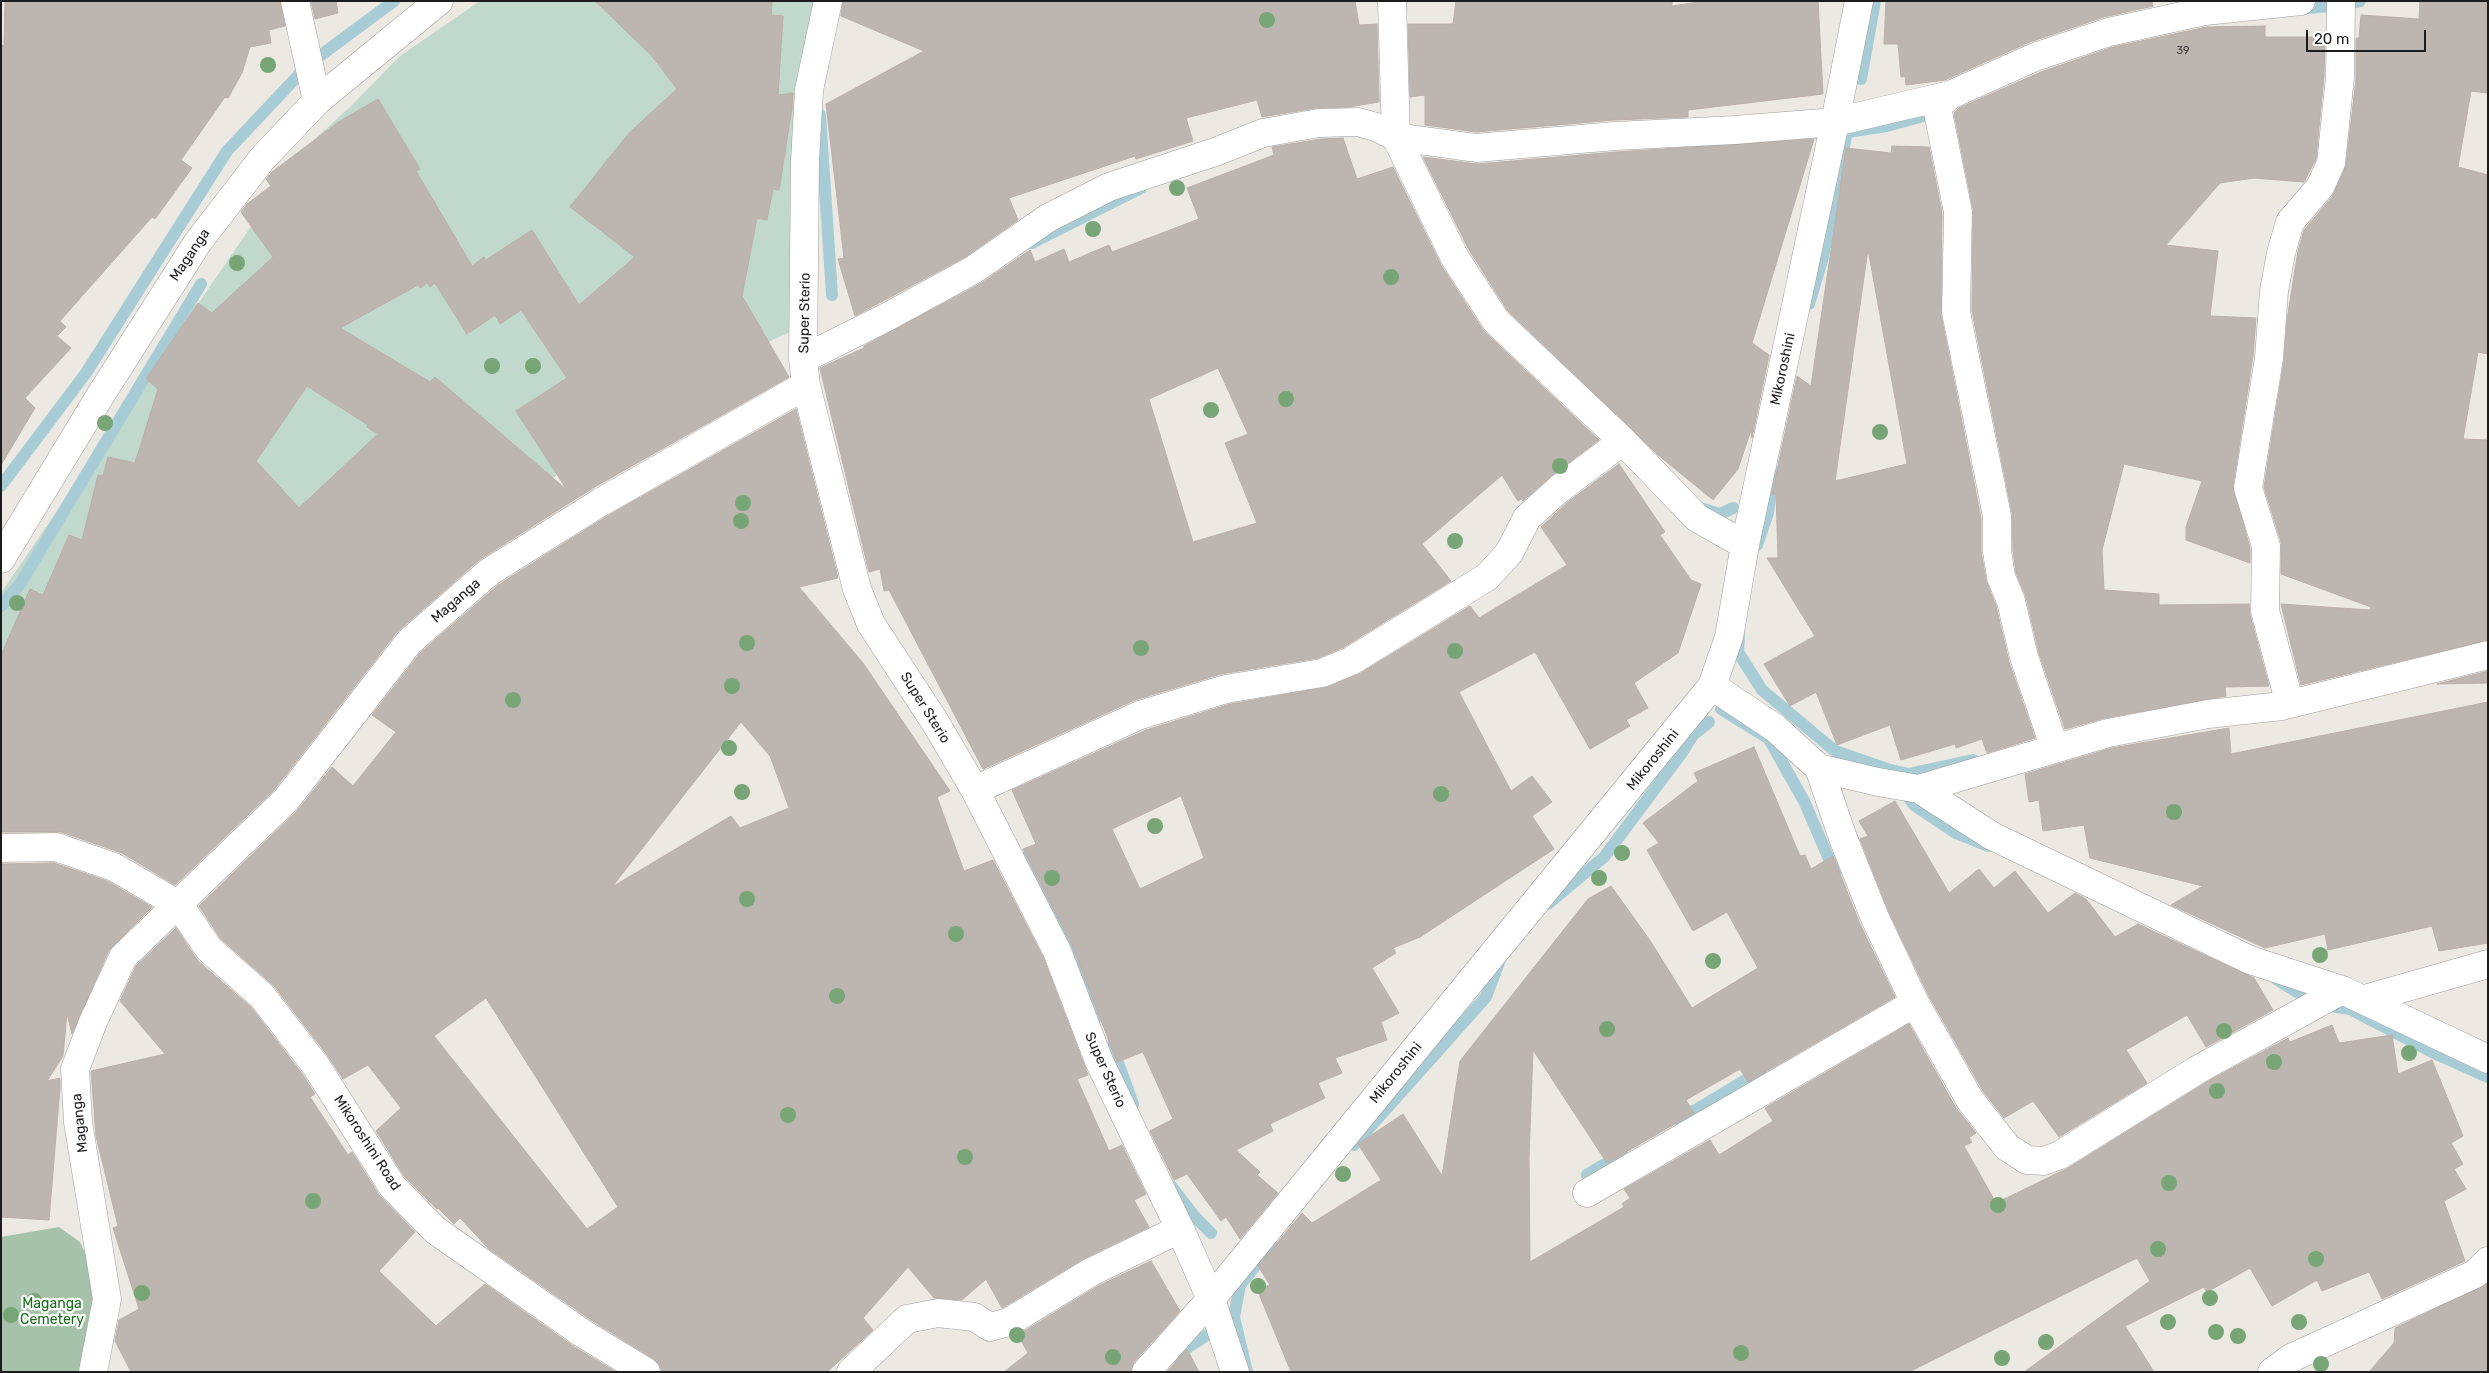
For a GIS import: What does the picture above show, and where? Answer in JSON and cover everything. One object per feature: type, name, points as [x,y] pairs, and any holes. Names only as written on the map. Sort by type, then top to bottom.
[{"type":"street","points":[[296,1],[317,101]]},
{"type":"street","name":"Maganga","points":[[1,559],[100,396],[198,242],[262,159],[317,101],[440,1]]},
{"type":"street","name":"Super Sterio","points":[[828,1],[809,90],[805,162],[805,372],[857,590],[871,624],[935,722],[975,790],[1057,951],[1099,1061],[1180,1229],[1211,1299],[1235,1372]]},
{"type":"street","points":[[1392,1],[1396,136],[1456,258],[1496,321],[1623,442],[1697,518],[1745,544]]},
{"type":"street","name":"Mikoroshini","points":[[1146,1372],[1211,1299],[1712,686],[1729,637],[1745,544],[1836,122],[1859,1]]},
{"type":"street","name":"Maganga","points":[[93,1372],[107,1299],[78,1122],[75,1069],[92,1022],[123,957],[286,800],[408,642],[488,572],[805,372],[887,317],[972,270],[1048,218],[1109,187],[1263,133],[1320,123],[1358,122],[1376,127],[1396,136],[1476,148],[1615,136],[1735,130],[1836,122],[1950,94],[2035,57],[2108,32],[2205,11],[2301,1]]},
{"type":"street","points":[[2282,706],[2288,693],[2265,611],[2266,546],[2248,488],[2269,358],[2274,291],[2280,253],[2290,222],[2320,187],[2331,163],[2340,77],[2341,1]]},
{"type":"street","points":[[1950,94],[1937,107],[1958,212],[1956,312],[1997,516],[1997,551],[2001,577],[2011,601],[2024,657],[2055,749]]},
{"type":"street","points":[[975,790],[1140,715],[1226,689],[1322,673],[1351,661],[1487,577],[1509,553],[1527,518],[1558,489],[1623,442]]},
{"type":"street","points":[[1919,789],[2151,723],[2282,706],[2488,655]]},
{"type":"street","points":[[1712,686],[1775,728],[1819,768],[1843,838],[1875,918],[1915,1004],[1970,1100],[2007,1146],[2027,1160],[2044,1160],[2060,1156],[2197,1070],[2354,994],[2488,964]]},
{"type":"street","points":[[1819,768],[1878,782],[1919,789],[1992,836],[2250,960],[2354,994],[2488,1059]]},
{"type":"street","points":[[1,848],[56,847],[114,867],[179,905]]},
{"type":"street","name":"Mikoroshini Road","points":[[179,905],[209,949],[262,996],[316,1066],[392,1186],[435,1230],[582,1333],[646,1372]]},
{"type":"street","points":[[1587,1193],[1915,1004]]},
{"type":"street","points":[[852,1372],[907,1319],[938,1313],[974,1317],[990,1327],[1009,1322],[1091,1272],[1180,1229]]},
{"type":"street","points":[[2272,1372],[2291,1358],[2475,1274],[2488,1261]]},
{"type":"green space","points":[[480,1],[830,1],[820,43],[815,321],[759,346],[641,414],[528,496],[1,799],[1,593],[303,150],[351,106],[400,56]]},
{"type":"green space","name":"Maganga Cemetery","points":[[59,1227],[80,1242],[94,1272],[94,1372],[1,1372],[1,1237]]},
{"type":"building","points":[[5,1],[280,1],[285,26],[269,30],[271,43],[250,47],[242,73],[228,98],[225,97],[181,160],[192,168],[155,219],[152,217],[60,321],[66,327],[57,336],[71,348],[25,398],[35,408],[1,465],[1,45],[4,46]]},
{"type":"building","points":[[311,1],[336,1],[338,13],[315,19]]},
{"type":"building","points":[[595,1],[772,1],[771,15],[783,16],[778,95],[793,93],[792,108],[779,190],[773,189],[767,220],[757,218],[742,296],[789,377],[593,488],[479,560],[397,632],[274,790],[175,885],[122,853],[61,832],[1,832],[1,655],[30,589],[43,595],[69,535],[82,540],[98,475],[103,476],[108,457],[135,463],[158,389],[146,379],[198,303],[212,313],[273,257],[241,212],[247,204],[271,186],[266,179],[272,172],[337,123],[378,99],[420,169],[416,171],[472,266],[484,257],[486,260],[532,230],[579,305],[635,257],[570,207],[629,133],[677,89],[651,55]],"holes":[[[427,283],[430,287],[435,283],[467,334],[495,315],[500,324],[521,310],[567,378],[516,411],[567,490],[435,377],[430,382],[340,328],[418,285],[420,288]],[[307,386],[368,425],[367,427],[378,434],[299,508],[256,461]]]},
{"type":"building","points":[[843,1],[1355,1],[1359,25],[1377,24],[1379,102],[1349,107],[1316,108],[1262,117],[1257,100],[1186,118],[1193,141],[1136,159],[1135,156],[1009,198],[1018,220],[965,257],[855,316],[838,259],[844,258],[826,104],[924,51],[841,16]]},
{"type":"building","points":[[1456,1],[1672,1],[1672,6],[1706,1],[1818,1],[1823,94],[1688,110],[1688,117],[1614,120],[1476,132],[1425,125],[1425,95],[1410,97],[1408,24],[1453,24]]},
{"type":"building","points":[[1886,1],[2152,1],[2153,6],[2104,17],[2030,42],[1945,80],[1906,85],[1905,76],[1901,77],[1898,44],[1884,44]]},
{"type":"building","points":[[2420,1],[2488,1],[2488,93],[2471,91],[2458,167],[2488,175],[2488,354],[2478,352],[2463,439],[2488,440],[2488,640],[2301,685],[2281,604],[2370,610],[2371,607],[2281,574],[2281,542],[2264,487],[2284,360],[2287,320],[2298,251],[2304,230],[2332,197],[2346,165],[2356,79],[2356,38],[2359,38],[2361,15],[2419,19]]},
{"type":"building","points":[[2265,26],[2265,37],[2325,37],[2324,76],[2316,159],[2304,182],[2254,178],[2220,183],[2166,245],[2218,251],[2210,316],[2256,318],[2253,356],[2233,486],[2250,548],[2250,563],[2186,540],[2186,527],[2202,481],[2124,464],[2102,550],[2104,590],[2159,594],[2159,605],[2249,604],[2250,615],[2269,686],[2225,687],[2226,696],[2105,718],[2065,729],[2039,653],[2026,597],[2016,573],[2012,513],[1972,311],[1973,209],[1954,113],[1959,108],[2041,72],[2113,47],[2207,27]]},
{"type":"building","points":[[1343,138],[1357,179],[1393,167],[1441,265],[1483,330],[1599,440],[1550,477],[1523,501],[1521,499],[1518,501],[1502,475],[1422,544],[1451,581],[1344,647],[1318,658],[1221,674],[1135,700],[983,769],[889,590],[884,591],[880,569],[869,572],[820,368],[864,348],[864,346],[980,284],[1030,250],[1035,262],[1064,249],[1069,262],[1109,245],[1112,252],[1199,219],[1187,188],[1274,155],[1272,147],[1321,139]],"holes":[[[1218,368],[1248,434],[1225,443],[1257,523],[1193,542],[1149,399]]]},
{"type":"building","points":[[1814,139],[1752,343],[1769,355],[1752,438],[1751,430],[1738,469],[1713,500],[1657,454],[1508,311],[1469,250],[1423,157],[1477,164],[1616,152]]},
{"type":"building","points":[[1892,146],[1929,147],[1942,213],[1941,315],[1981,518],[1981,551],[1986,580],[1996,606],[2009,662],[2035,738],[1987,753],[1982,739],[1956,748],[1955,744],[1901,760],[1890,725],[1837,745],[1816,692],[1790,706],[1764,664],[1815,636],[1767,558],[1778,558],[1776,494],[1772,494],[1797,376],[1811,386],[1846,148],[1891,153]],"holes":[[[1868,249],[1907,464],[1835,481]]]},
{"type":"building","points":[[796,409],[838,578],[799,587],[863,663],[950,791],[937,797],[964,871],[993,860],[1043,957],[1088,1075],[1077,1079],[1109,1151],[1122,1145],[1146,1194],[1134,1200],[1149,1227],[1083,1259],[1002,1308],[986,1279],[962,1300],[934,1298],[908,1267],[863,1318],[873,1330],[827,1372],[662,1372],[659,1364],[654,1359],[591,1320],[489,1249],[460,1218],[454,1224],[437,1209],[404,1176],[376,1131],[401,1108],[368,1065],[343,1079],[328,1056],[274,986],[221,939],[199,906],[297,811],[332,767],[353,786],[396,732],[372,715],[420,653],[498,585],[609,515]],"holes":[[[741,722],[770,756],[789,808],[740,828],[731,816],[612,887]],[[486,998],[618,1207],[587,1229],[434,1036]]]},
{"type":"building","points":[[1619,464],[1665,532],[1660,535],[1691,580],[1701,584],[1678,653],[1634,683],[1648,708],[1626,720],[1630,726],[1590,749],[1535,652],[1459,692],[1511,791],[1532,776],[1552,802],[1532,816],[1554,849],[1420,937],[1393,948],[1396,953],[1372,968],[1399,1013],[1381,1022],[1387,1040],[1335,1058],[1342,1073],[1318,1083],[1325,1098],[1270,1124],[1273,1131],[1236,1150],[1260,1172],[1257,1175],[1278,1193],[1240,1239],[1226,1217],[1221,1221],[1187,1174],[1174,1180],[1150,1131],[1173,1119],[1143,1052],[1117,1062],[1072,945],[1023,849],[1036,844],[1012,790],[1146,730],[1230,704],[1328,687],[1359,674],[1470,606],[1479,618],[1567,565],[1541,527],[1569,501]],"holes":[[[1181,796],[1204,858],[1140,889],[1112,829]]]},
{"type":"building","points":[[2488,671],[2488,683],[2437,684]]},
{"type":"building","points":[[2488,702],[2488,943],[2439,951],[2432,926],[2328,950],[2325,934],[2265,948],[2171,905],[2203,886],[2090,858],[2084,825],[2043,831],[2039,800],[2029,802],[2025,774],[2112,748],[2229,728],[2231,754]]},
{"type":"building","points":[[1754,747],[1800,856],[1805,855],[1811,869],[1833,856],[1860,924],[1895,997],[1748,1082],[1740,1069],[1686,1100],[1694,1113],[1607,1163],[1533,1050],[1529,1158],[1530,1262],[1624,1207],[1622,1204],[1630,1198],[1624,1189],[1710,1140],[1719,1155],[1773,1121],[1765,1108],[1909,1024],[1956,1108],[1976,1133],[1969,1138],[1972,1142],[1964,1146],[1996,1203],[2068,1168],[2205,1083],[2288,1038],[2290,1042],[2332,1025],[2339,1043],[2392,1035],[2398,1074],[2432,1060],[2463,1136],[2451,1143],[2463,1164],[2454,1169],[2466,1189],[2444,1201],[2465,1261],[2382,1299],[2369,1272],[2322,1291],[2317,1280],[2272,1306],[2250,1268],[2207,1292],[2204,1287],[2125,1326],[2154,1372],[2024,1372],[2150,1281],[2137,1258],[1909,1372],[1291,1372],[1257,1289],[1270,1285],[1258,1266],[1302,1213],[1312,1223],[1381,1180],[1358,1144],[1403,1114],[1442,1176],[1460,1061],[1588,899],[1611,886],[1651,942],[1692,1008],[1758,968],[1727,912],[1693,931],[1647,850],[1659,843],[1643,823],[1698,781],[1694,773]]},
{"type":"building","points":[[1895,801],[1949,893],[1979,869],[1994,888],[2015,871],[2048,913],[2075,893],[2086,899],[2115,937],[2138,924],[2254,978],[2273,1010],[2206,1047],[2187,1015],[2126,1050],[2147,1083],[2059,1137],[2033,1101],[2004,1118],[1983,1091],[1929,996],[1889,912],[1860,839],[1868,836],[1859,821]]},
{"type":"building","points":[[54,863],[107,881],[152,907],[109,950],[72,1034],[67,1013],[63,1056],[47,1081],[60,1078],[49,1220],[1,1217],[1,864]]},
{"type":"building","points":[[176,928],[198,961],[251,1007],[303,1075],[315,1094],[310,1097],[348,1155],[352,1152],[379,1195],[415,1232],[379,1271],[436,1326],[485,1284],[573,1346],[616,1372],[131,1372],[115,1341],[119,1320],[139,1309],[113,1228],[118,1226],[96,1136],[91,1071],[165,1054],[120,1001],[136,966]]},
{"type":"building","points":[[1151,1261],[1180,1311],[1134,1362],[1131,1372],[1004,1372],[1028,1353],[1018,1335],[1098,1286]]},
{"type":"building","points":[[2488,1283],[2488,1372],[2369,1372],[2394,1343],[2395,1328]]},
{"type":"building","points":[[1187,1349],[1199,1372],[1167,1372]]},
{"type":"waterway","points":[[1,486],[86,373],[227,151],[309,64],[394,1]]},
{"type":"waterway","points":[[1861,79],[1875,1]]},
{"type":"waterway","points":[[2350,3],[2360,1]]},
{"type":"waterway","points":[[2297,9],[2330,6]]},
{"type":"waterway","points":[[1847,132],[1887,126],[1923,116],[1937,106]]},
{"type":"waterway","points":[[820,115],[832,295]]},
{"type":"waterway","points":[[1809,304],[1823,257],[1846,136]]},
{"type":"waterway","points":[[1032,243],[1141,188]]},
{"type":"waterway","points":[[1,606],[20,584],[201,284]]},
{"type":"waterway","points":[[1757,545],[1768,513],[1773,472]]},
{"type":"waterway","points":[[1700,508],[1720,514],[1733,508]]},
{"type":"waterway","points":[[1739,636],[1738,652],[1762,690],[1835,751],[1887,769],[1908,774],[1973,760]]},
{"type":"waterway","points":[[1721,709],[1769,739],[1804,801],[1835,873]]},
{"type":"waterway","points":[[1548,904],[1604,857],[1681,754],[1693,735],[1709,722]]},
{"type":"waterway","points":[[1902,789],[1914,805],[1956,833],[1988,846]]},
{"type":"waterway","points":[[1024,858],[1044,892],[1100,1016]]},
{"type":"waterway","points":[[1354,1145],[1486,997],[1501,957]]},
{"type":"waterway","points":[[2276,979],[2316,1004],[2350,1009],[2436,1054],[2488,1077]]},
{"type":"waterway","points":[[1112,1046],[1133,1104]]},
{"type":"waterway","points":[[1679,1120],[1761,1071]]},
{"type":"waterway","points":[[1587,1175],[1622,1154]]},
{"type":"waterway","points":[[1171,1186],[1194,1216],[1211,1233]]},
{"type":"waterway","points":[[1247,1372],[1234,1317],[1240,1285],[1272,1245]]},
{"type":"waterway","points":[[1173,1357],[1221,1326]]}]
